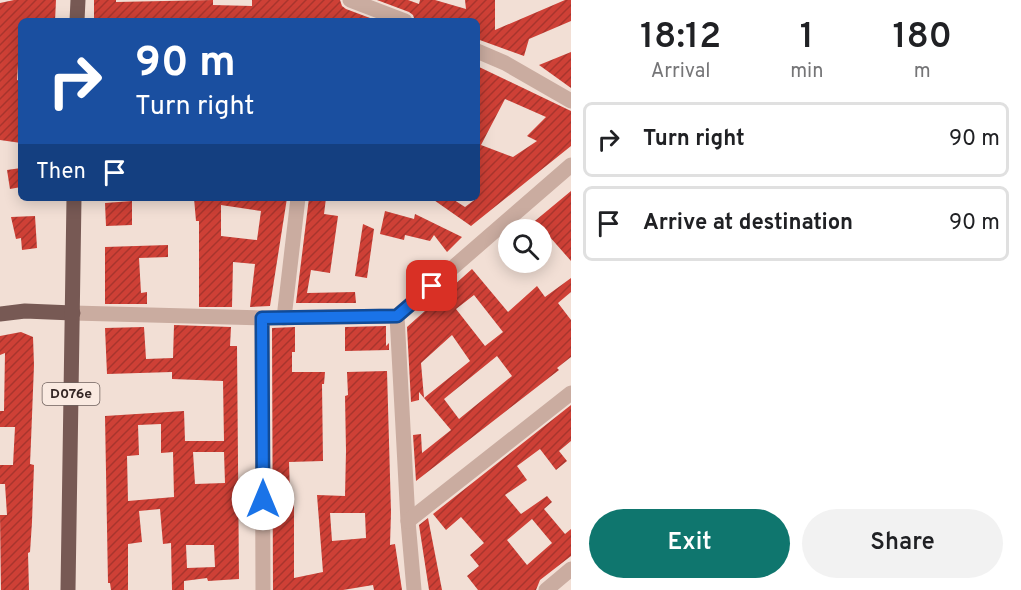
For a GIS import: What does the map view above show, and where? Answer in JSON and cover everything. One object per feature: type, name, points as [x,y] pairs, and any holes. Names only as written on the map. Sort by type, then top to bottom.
[{"type":"main road","points":[[77,18],[78,0]]},
{"type":"main road","name":"D076e","points":[[68,590],[74,201]]},
{"type":"main road","points":[[0,314],[25,311],[72,313]]},
{"type":"street","points":[[350,0],[397,18]]},
{"type":"street","points":[[480,52],[505,63],[571,101]]},
{"type":"street","points":[[72,313],[262,318],[397,316],[571,165]]},
{"type":"street","points":[[284,318],[298,201]]},
{"type":"street","points":[[397,316],[414,590]]},
{"type":"street","points":[[262,318],[263,590]]},
{"type":"street","points":[[408,521],[571,393]]},
{"type":"street","points":[[546,590],[571,569]]},
{"type":"building","points":[[14,0],[56,0],[55,18],[18,18],[18,143],[0,140],[0,3]]},
{"type":"building","points":[[94,0],[116,0],[116,2],[213,0],[213,5],[252,6],[252,0],[340,0],[346,9],[370,18],[94,18]]},
{"type":"building","points":[[377,0],[408,0],[419,4],[420,0],[435,0],[466,9],[465,0],[495,0],[495,30],[565,0],[571,0],[571,21],[529,39],[524,56],[480,40],[480,18],[414,18],[409,12]]},
{"type":"building","points":[[571,52],[571,88],[539,65]]},
{"type":"building","points":[[480,67],[571,111],[571,146],[471,226],[435,201],[456,201],[465,207],[473,201],[480,201]],"holes":[[[505,99],[546,117],[527,136],[537,141],[513,157],[481,145]]]},
{"type":"building","points":[[18,168],[18,188],[10,189],[7,170]]},
{"type":"building","points":[[571,191],[571,261],[552,239],[552,219],[537,219]]},
{"type":"building","points":[[132,201],[132,225],[106,226],[105,203]]},
{"type":"building","points":[[194,201],[287,201],[270,306],[250,307],[255,264],[233,262],[232,307],[199,307],[199,221],[196,221]],"holes":[[[221,205],[261,211],[257,240],[221,236]]]},
{"type":"building","points":[[309,201],[326,201],[324,214],[338,216],[330,273],[311,270],[307,293],[355,292],[356,303],[296,303]]},
{"type":"building","points":[[385,211],[414,219],[415,214],[462,237],[447,252],[434,235],[430,241],[405,235],[404,240],[380,234]]},
{"type":"building","points":[[35,216],[37,248],[22,250],[21,238],[16,239],[11,217]]},
{"type":"building","points":[[363,224],[374,229],[367,278],[355,276]]},
{"type":"building","points":[[168,245],[168,257],[139,258],[141,293],[147,292],[147,304],[105,304],[105,247]]},
{"type":"building","points":[[472,269],[508,312],[537,286],[545,297],[571,278],[571,292],[558,303],[571,320],[571,357],[557,368],[559,370],[416,481],[413,435],[421,434],[422,453],[451,430],[424,398],[419,392],[419,400],[411,402],[407,327]],"holes":[[[474,295],[503,332],[485,346],[456,309]],[[452,335],[470,361],[424,398],[421,363]],[[497,356],[512,376],[459,419],[444,399]]]},
{"type":"building","points":[[174,325],[231,327],[230,346],[237,346],[239,579],[208,581],[207,578],[184,581],[184,590],[172,590],[171,543],[163,544],[160,509],[139,511],[142,542],[128,544],[128,590],[111,590],[110,583],[108,583],[105,416],[184,411],[185,441],[224,441],[223,381],[172,379],[172,372],[107,374],[105,328],[144,327],[146,359],[173,358]],"holes":[[[161,424],[161,453],[173,452],[174,497],[128,501],[127,456],[139,455],[138,425]],[[193,452],[224,452],[225,483],[195,484]],[[186,545],[214,545],[215,567],[187,568]]]},
{"type":"building","points":[[386,326],[386,346],[389,343],[389,350],[345,351],[345,327]]},
{"type":"building","points":[[295,327],[292,372],[325,372],[324,384],[322,384],[323,461],[289,462],[290,495],[294,495],[294,578],[323,572],[317,495],[345,496],[347,372],[387,371],[390,545],[395,544],[402,590],[374,590],[373,585],[343,590],[273,590],[272,328]],"holes":[[[330,513],[365,513],[366,538],[332,541]]]},
{"type":"building","points":[[21,332],[33,337],[34,365],[30,464],[34,465],[30,552],[28,553],[29,590],[1,590],[0,515],[7,515],[5,484],[0,484],[0,465],[13,465],[15,427],[0,427],[0,411],[4,411],[5,353],[0,355],[0,336]]},
{"type":"building","points":[[571,405],[571,441],[559,451],[567,461],[556,470],[540,449],[517,466],[527,480],[505,495],[521,514],[547,496],[552,502],[544,509],[565,534],[571,529],[571,556],[540,580],[536,590],[478,590],[467,576],[479,566],[470,555],[484,543],[461,517],[446,530],[433,514]],"holes":[[[532,519],[552,543],[527,565],[507,540]]]},
{"type":"building","points":[[428,518],[442,590],[429,590],[419,525]]},
{"type":"route","points":[[263,499],[262,318],[397,316],[432,286]]}]
